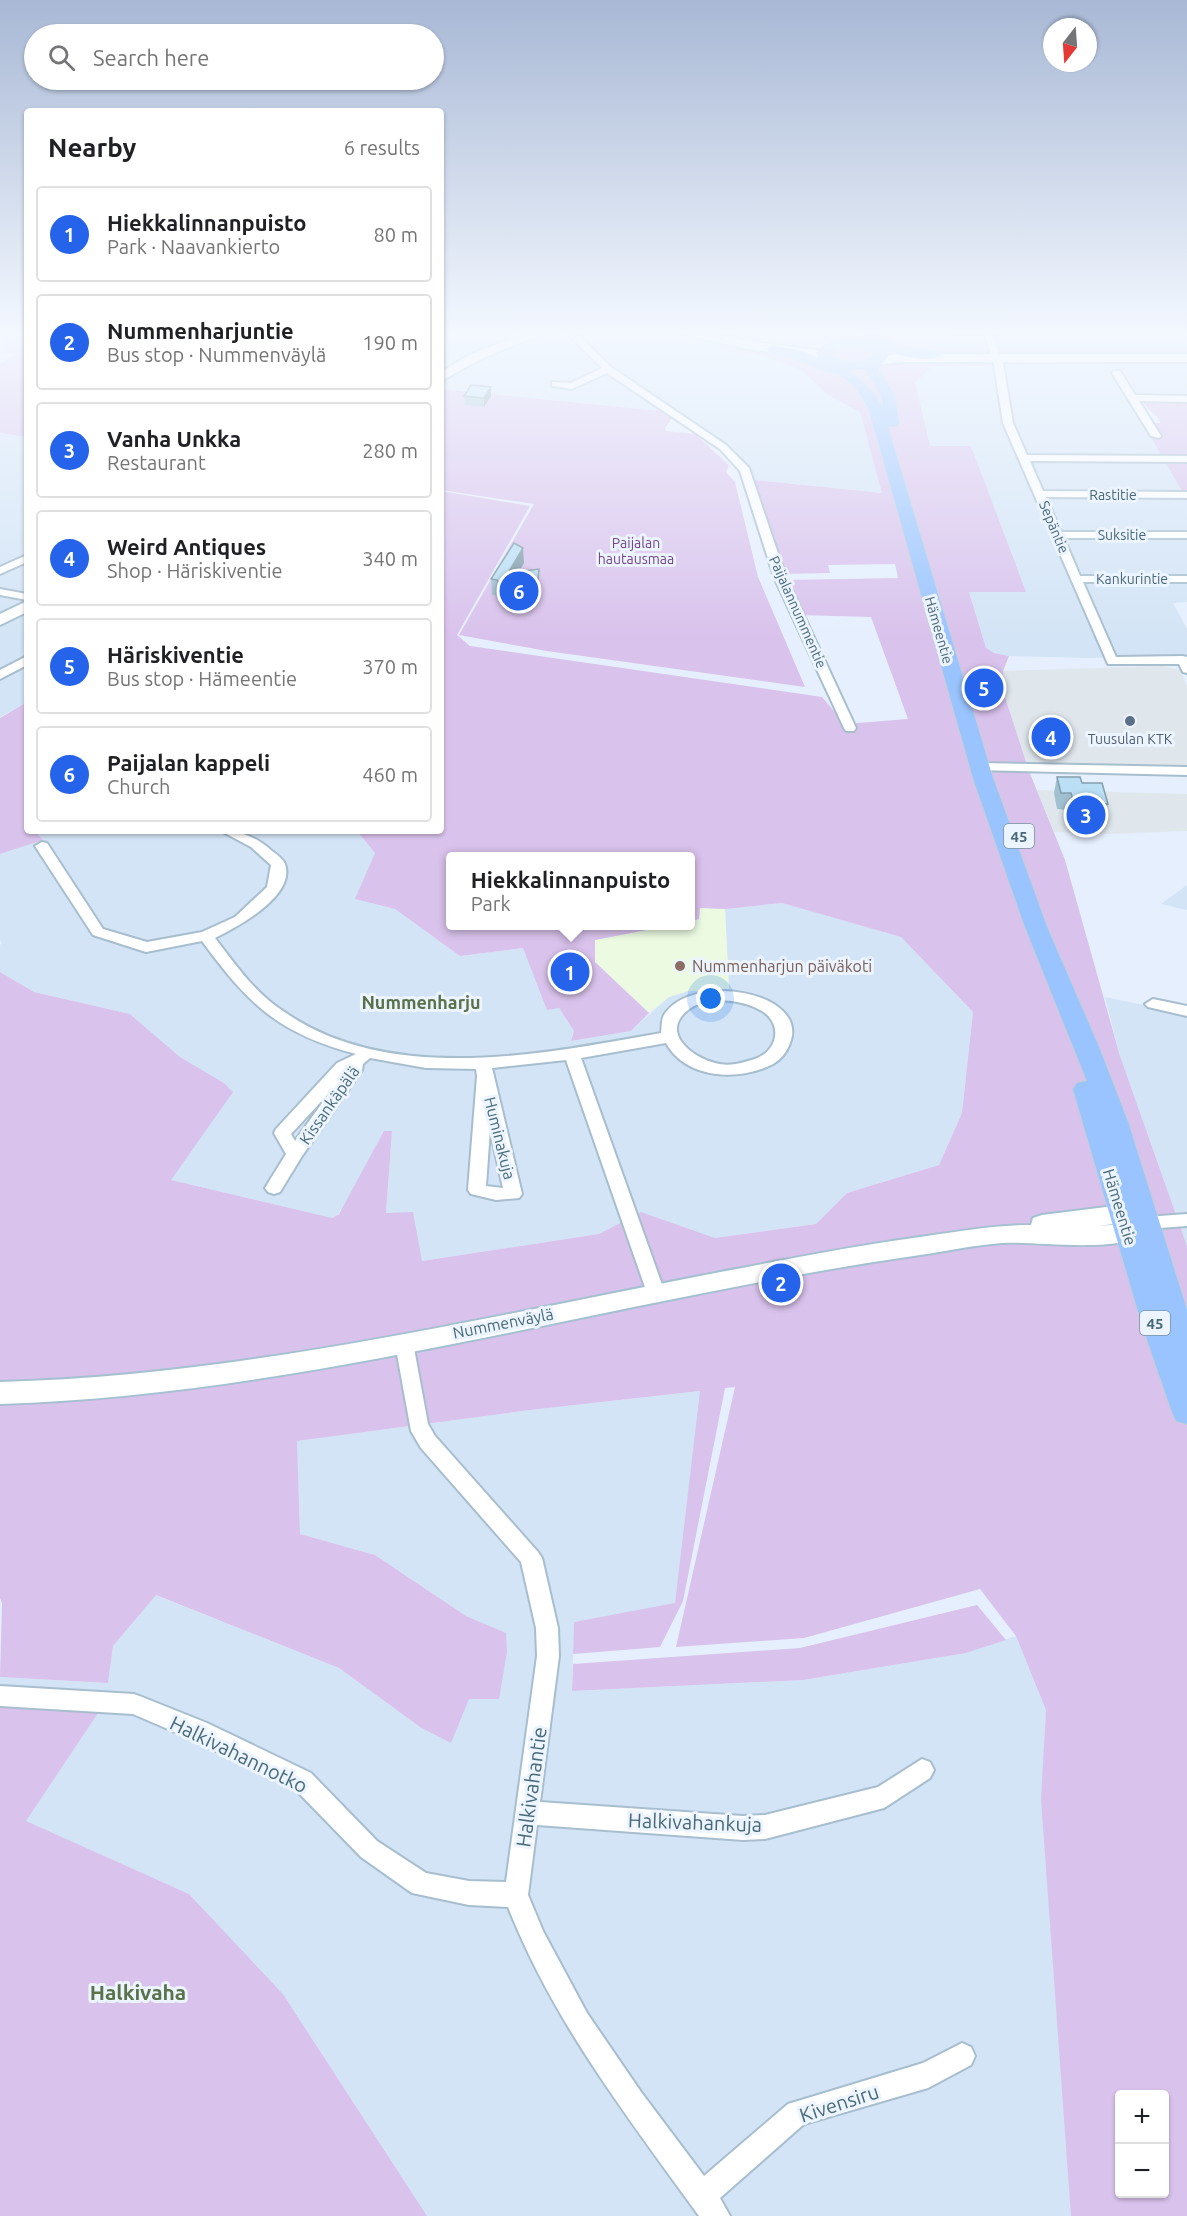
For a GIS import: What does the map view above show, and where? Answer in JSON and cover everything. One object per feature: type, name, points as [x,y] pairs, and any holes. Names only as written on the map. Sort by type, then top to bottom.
[{"type":"main road","name":"Hämeentie","points":[[883,433],[989,767],[1036,927],[1115,1122],[1132,1223],[1156,1325],[1187,1412]]},
{"type":"main road","name":"Hämeentie","points":[[894,433],[971,691],[989,767]]},
{"type":"main road","name":"Hämeentie","points":[[1132,1223],[1187,1358]]},
{"type":"street","name":"Paijalannummentie","points":[[704,433],[723,447],[745,470],[780,577],[850,728]]},
{"type":"street","name":"Sepäntie","points":[[1013,433],[1112,661],[1183,660],[1187,669]]},
{"type":"street","points":[[1025,458],[1187,459]]},
{"type":"street","name":"Rastitie","points":[[1040,494],[1187,495]]},
{"type":"street","name":"Suksitie","points":[[1058,535],[1187,535]]},
{"type":"street","points":[[0,571],[24,559]]},
{"type":"street","name":"Kankurintie","points":[[1076,579],[1187,579]]},
{"type":"street","points":[[0,592],[24,596]]},
{"type":"street","points":[[0,620],[24,608]]},
{"type":"street","points":[[0,675],[24,662]]},
{"type":"street","points":[[989,767],[1187,771]]},
{"type":"street","points":[[42,846],[98,932],[146,947],[206,936],[240,920],[274,888],[278,876],[278,864],[256,844],[234,834]]},
{"type":"street","points":[[206,936],[241,982],[269,1009],[301,1029],[363,1056],[484,1071],[669,1037]]},
{"type":"street","points":[[712,995],[738,996],[762,1004],[776,1015],[784,1030],[782,1046],[770,1058],[738,1070],[715,1069],[694,1062],[677,1050],[669,1037],[669,1023],[678,1010],[694,1000],[712,995]]},
{"type":"street","points":[[1154,1004],[1187,1011]]},
{"type":"street","points":[[572,1054],[656,1293]]},
{"type":"street","name":"Kissankäpälä","points":[[274,1188],[296,1152],[289,1147],[282,1133],[344,1067],[363,1056]]},
{"type":"street","name":"Huminakuja","points":[[484,1071],[513,1194],[496,1194],[477,1190],[484,1071]]},
{"type":"street","points":[[1132,1223],[1187,1220]]},
{"type":"street","name":"Nummenväylä","points":[[0,1393],[69,1391],[232,1372],[404,1343],[864,1254],[1002,1234],[1091,1235],[1132,1223]]},
{"type":"street","name":"Halkivahantie","points":[[404,1343],[418,1425],[428,1442],[531,1558],[547,1628],[548,1656],[516,1895],[528,1931],[570,2013],[709,2206]]},
{"type":"street","name":"Halkivahannotko","points":[[0,1696],[134,1704],[199,1731],[303,1781],[369,1849],[421,1884],[469,1893],[516,1895]]},
{"type":"street","name":"Halkivahankuja","points":[[528,1813],[743,1828],[765,1827],[884,1797],[922,1770]]},
{"type":"street","name":"Kivensiru","points":[[709,2206],[797,2113],[928,2075],[962,2056]]},
{"type":"shaded area","points":[[0,433],[3,433],[24,437],[24,704],[0,717]]},
{"type":"shaded area","points":[[866,433],[883,493],[755,480],[749,469],[710,434]]},
{"type":"shaded area","points":[[927,433],[1150,433],[1187,500],[1187,602],[1173,603],[1187,629],[1187,655],[1089,658],[1009,656],[993,653],[986,648],[969,592],[1026,592],[930,446]]},
{"type":"shaded area","points":[[1162,666],[1180,670],[1187,686],[1187,769],[1027,765],[1004,694],[1003,671]]},
{"type":"shaded area","points":[[1037,790],[1187,794],[1187,831],[1108,834],[1054,832]]},
{"type":"shaded area","points":[[37,834],[359,834],[375,853],[356,899],[395,909],[460,956],[523,948],[530,964],[574,1031],[571,1041],[631,1031],[669,997],[688,991],[729,990],[725,909],[782,903],[901,937],[973,1012],[962,1113],[939,1165],[847,1193],[816,1224],[715,1238],[641,1212],[599,1234],[422,1261],[386,1213],[392,1131],[338,1214],[332,1218],[171,1180],[224,1083],[180,1057],[130,1014],[34,992],[0,972],[0,945],[2,943],[0,940],[0,854],[42,840]]},
{"type":"shaded area","points":[[1187,885],[1187,910],[1161,904]]},
{"type":"shaded area","points":[[700,908],[725,909],[729,990],[688,991],[669,997],[649,1013],[595,962],[595,940],[646,930],[695,930],[695,920],[699,919]]},
{"type":"shaded area","points":[[1105,997],[1187,1014],[1187,1246],[1120,1056]]},
{"type":"shaded area","points":[[701,1391],[675,1604],[574,1622],[572,1691],[803,1680],[966,1653],[1016,1636],[1046,1710],[1044,1746],[1071,2216],[427,2216],[283,1994],[189,1894],[25,1821],[0,1704],[0,1677],[108,1683],[113,1646],[155,1595],[339,1668],[420,1727],[469,1699],[506,1634],[466,1616],[375,1555],[300,1534],[297,1441],[530,1410]]},
{"type":"green space","points":[[3,433],[24,433],[24,437]]},
{"type":"green space","name":"Paijalan hautausmaa","points":[[444,433],[695,434],[729,465],[726,472],[735,482],[758,577],[805,687],[547,651],[459,635],[534,504],[444,490]]},
{"type":"green space","points":[[866,433],[927,433],[930,446],[971,446],[1026,592],[969,592],[986,648],[994,653],[1009,656],[1003,671],[1004,694],[1029,771],[1065,860],[1120,1056],[1187,1246],[1187,2216],[1071,2216],[1041,1799],[1046,1710],[1016,1636],[980,1589],[804,1638],[676,1647],[735,1387],[725,1388],[683,1601],[660,1647],[573,1654],[574,1622],[675,1603],[700,1391],[530,1410],[297,1441],[300,1534],[375,1555],[466,1616],[506,1633],[507,1652],[499,1699],[469,1699],[451,1743],[420,1727],[339,1668],[156,1595],[113,1646],[108,1683],[0,1677],[2,1603],[0,1598],[0,972],[34,992],[130,1014],[180,1057],[224,1083],[233,1092],[171,1180],[332,1218],[339,1214],[384,1131],[392,1131],[386,1213],[413,1212],[422,1261],[599,1234],[641,1212],[715,1238],[816,1224],[847,1193],[939,1165],[962,1113],[973,1012],[901,937],[782,903],[725,909],[700,908],[699,919],[695,920],[695,852],[446,852],[446,930],[646,930],[595,940],[595,962],[649,1013],[631,1031],[571,1041],[574,1031],[559,1008],[547,1010],[523,948],[460,956],[395,909],[355,899],[375,853],[359,834],[444,834],[444,492],[530,506],[457,635],[470,646],[822,697],[845,724],[908,719],[871,617],[799,615],[785,580],[898,578],[895,564],[828,565],[830,573],[782,574],[755,480],[882,493]]},
{"type":"green space","points":[[1149,433],[1187,433],[1187,500]]},
{"type":"green space","points":[[24,704],[24,834],[38,834],[43,840],[0,854],[0,718]]},
{"type":"green space","points":[[977,1605],[1006,1640],[966,1653],[803,1680],[572,1691],[573,1664],[800,1648]]},
{"type":"green space","points":[[0,1704],[100,1710],[26,1821],[189,1894],[283,1994],[427,2216],[0,2216]]},
{"type":"building","points":[[514,543],[523,548],[508,573],[539,569],[538,579],[516,583],[518,586],[503,589],[497,580],[491,579]]},
{"type":"building","points":[[1057,777],[1080,777],[1082,783],[1102,783],[1108,804],[1098,804],[1101,812],[1076,811],[1071,793],[1061,793]]},
{"type":"place","name":"Paijalan kappeli","points":[[519,591]]},
{"type":"place","name":"Häriskiventie","points":[[984,688]]},
{"type":"place","name":"Tuusulan KTK","points":[[1130,721]]},
{"type":"place","name":"Weird Antiques","points":[[1051,737]]},
{"type":"place","name":"Vanha Unkka","points":[[1086,815]]},
{"type":"place","name":"Nummenharjun päiväkoti","points":[[680,966]]},
{"type":"place","name":"Hiekkalinnanpuisto","points":[[570,972]]},
{"type":"place","name":"Nummenharjuntie","points":[[781,1283]]},
{"type":"district","name":"Nummenharju","points":[[421,1002]]},
{"type":"district","name":"Halkivaha","points":[[138,1992]]}]
